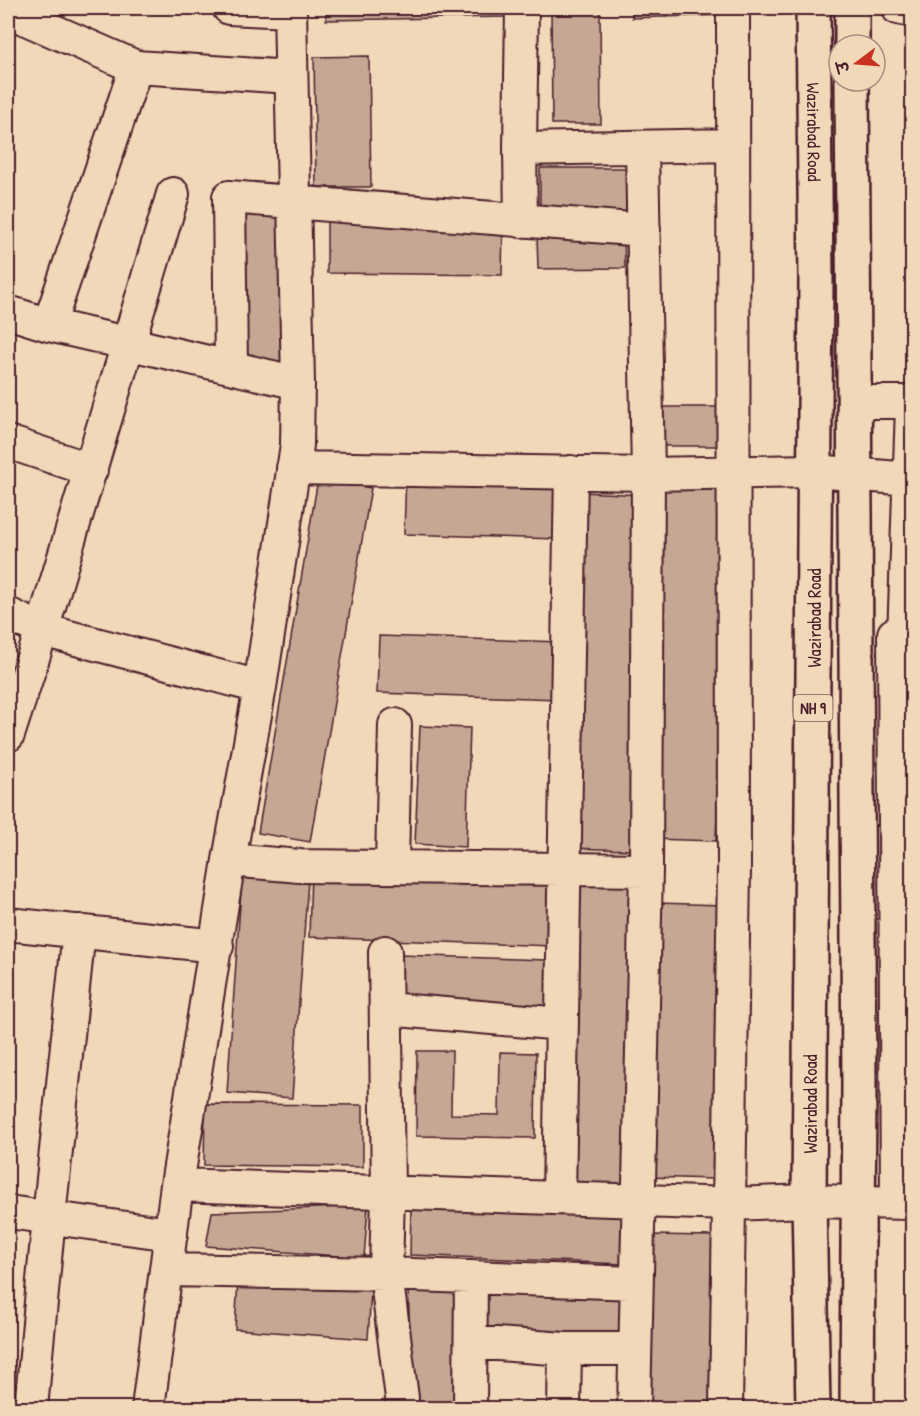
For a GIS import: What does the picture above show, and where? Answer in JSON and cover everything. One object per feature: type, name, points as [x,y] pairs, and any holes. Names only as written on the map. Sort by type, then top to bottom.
[{"type":"highway","name":"Wazirabad Road","points":[[813,8],[816,279],[809,1201],[813,1408]]},
{"type":"highway","points":[[852,8],[852,33]]},
{"type":"highway","name":"Wazirabad Road","points":[[852,93],[858,860],[857,1408]]},
{"type":"street","points":[[148,1408],[177,1185],[229,860],[260,687],[297,445],[298,383],[290,9],[229,8]]},
{"type":"street","points":[[521,220],[522,8]]},
{"type":"street","points":[[726,1408],[734,869],[733,8]]},
{"type":"street","points":[[898,8],[912,11]]},
{"type":"street","points":[[8,11],[136,67],[291,77]]},
{"type":"street","points":[[49,325],[136,67]]},
{"type":"street","points":[[520,149],[732,145]]},
{"type":"street","points":[[634,1408],[646,870],[648,474],[642,148]]},
{"type":"street","points":[[8,735],[91,470],[173,194]]},
{"type":"street","points":[[231,368],[229,197],[644,230]]},
{"type":"street","points":[[8,312],[49,325],[298,383]]},
{"type":"street","points":[[855,402],[912,402]]},
{"type":"street","points":[[177,1185],[730,1204],[809,1201],[905,1202],[904,868],[894,634],[908,640],[912,407]]},
{"type":"street","points":[[8,442],[91,470]]},
{"type":"street","points":[[293,468],[648,474],[815,471],[910,479]]},
{"type":"street","points":[[559,1198],[571,472]]},
{"type":"street","points":[[8,614],[42,630],[260,687]]},
{"type":"street","points":[[392,866],[395,725]]},
{"type":"street","points":[[229,860],[300,866],[646,870]]},
{"type":"street","points":[[858,860],[904,868]]},
{"type":"street","points":[[8,924],[217,945]]},
{"type":"street","points":[[31,1408],[79,932]]},
{"type":"street","points":[[385,952],[388,1192],[386,1274],[402,1398],[401,1408]]},
{"type":"street","points":[[386,1009],[562,1024]]},
{"type":"street","points":[[8,1212],[171,1234]]},
{"type":"street","points":[[166,1270],[386,1274],[636,1283]]},
{"type":"street","points":[[470,1408],[471,1277]]},
{"type":"street","points":[[471,1342],[565,1349],[635,1349]]},
{"type":"street","points":[[564,1408],[565,1349]]},
{"type":"building","points":[[326,8],[507,8],[507,17],[326,20]]},
{"type":"building","points":[[551,8],[600,8],[601,124],[552,124]]},
{"type":"building","points":[[632,8],[722,8],[722,15],[632,18]]},
{"type":"building","points":[[369,56],[371,187],[316,187],[314,57]]},
{"type":"building","points":[[540,168],[626,168],[626,219],[540,219]]},
{"type":"building","points":[[282,210],[288,363],[241,364],[235,211]]},
{"type":"building","points":[[327,221],[503,223],[502,275],[327,273]]},
{"type":"building","points":[[624,234],[625,268],[538,269],[537,235]]},
{"type":"building","points":[[654,407],[718,407],[718,446],[654,446]]},
{"type":"building","points":[[406,473],[559,478],[557,539],[404,534]]},
{"type":"building","points":[[318,479],[371,488],[310,842],[258,833]]},
{"type":"building","points":[[664,484],[728,486],[716,841],[652,839]]},
{"type":"building","points":[[582,492],[643,495],[631,850],[570,848]]},
{"type":"building","points":[[379,636],[560,642],[558,699],[377,693]]},
{"type":"building","points":[[420,726],[470,728],[466,847],[415,844]]},
{"type":"building","points":[[311,871],[554,880],[552,946],[309,937]]},
{"type":"building","points":[[242,875],[308,880],[292,1098],[227,1093]]},
{"type":"building","points":[[579,877],[637,880],[627,1190],[568,1188]]},
{"type":"building","points":[[657,903],[722,905],[713,1179],[647,1177]]},
{"type":"building","points":[[399,955],[547,960],[546,1008],[398,1002]]},
{"type":"building","points":[[417,1051],[452,1051],[451,1114],[499,1115],[500,1052],[536,1053],[535,1138],[416,1136]]},
{"type":"building","points":[[205,1104],[363,1105],[363,1167],[204,1165]]},
{"type":"building","points":[[368,1206],[364,1258],[206,1246],[212,1212]]},
{"type":"building","points":[[411,1207],[626,1215],[624,1264],[410,1255]]},
{"type":"building","points":[[649,1235],[714,1236],[711,1405],[647,1405]]},
{"type":"building","points":[[238,1280],[371,1290],[368,1339],[235,1329]]},
{"type":"building","points":[[459,1285],[464,1408],[413,1408],[408,1287]]},
{"type":"building","points":[[486,1290],[628,1295],[627,1345],[485,1340]]},
{"type":"building","points":[[222,1402],[240,1408],[220,1408]]}]
